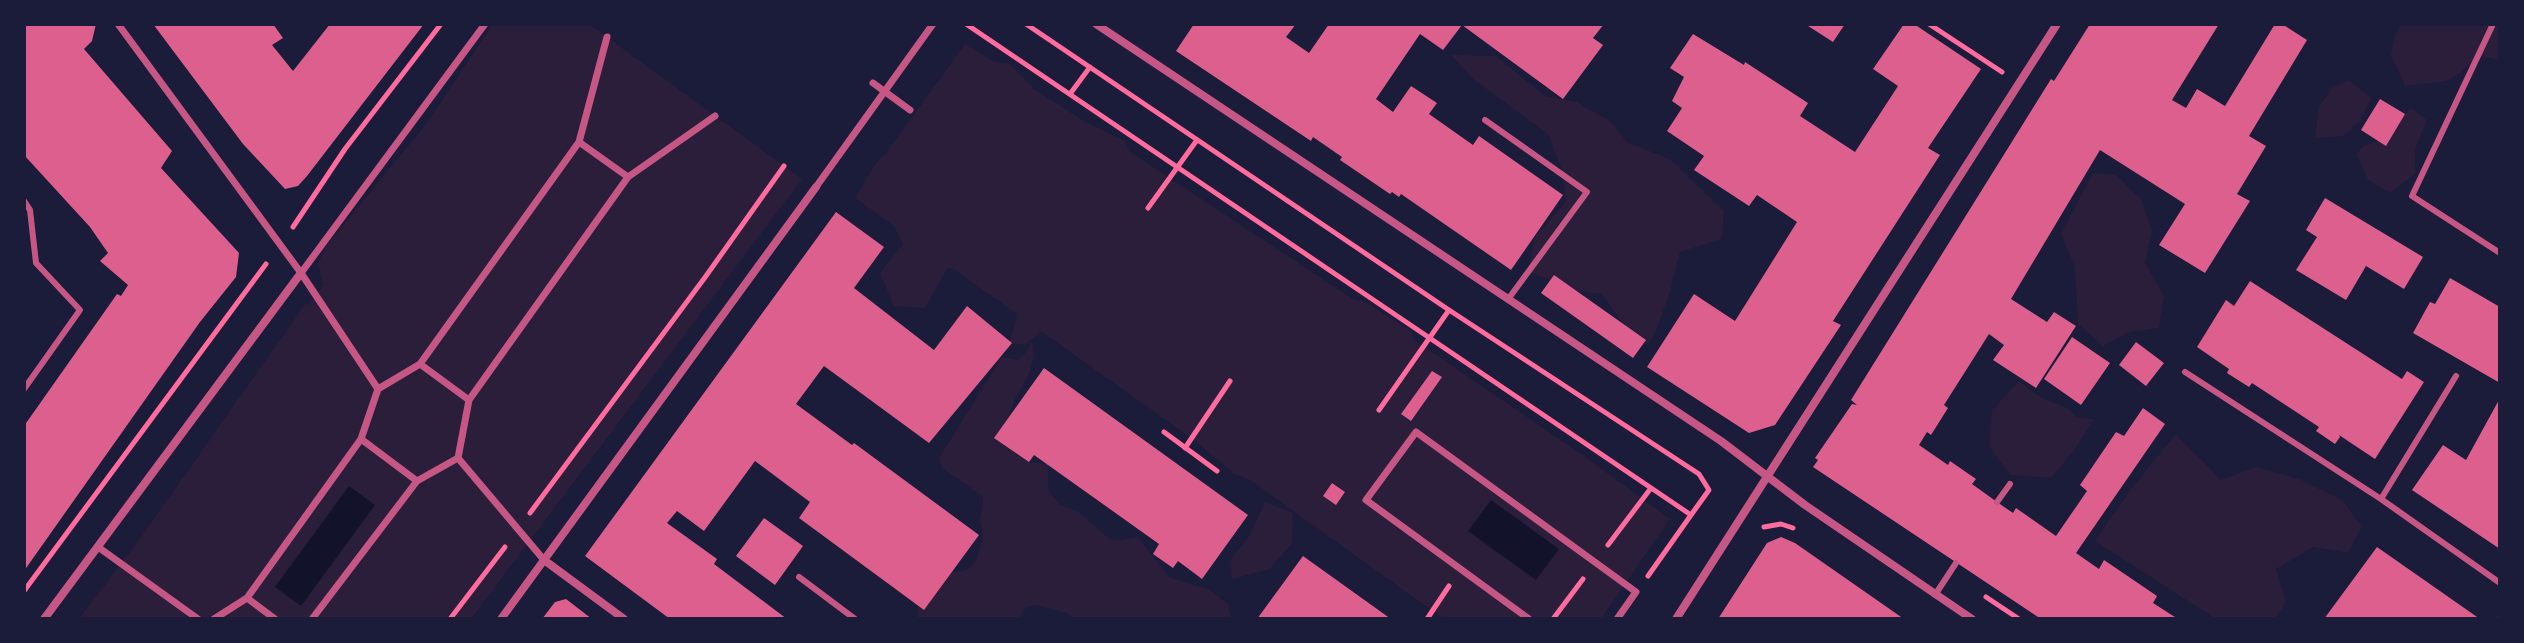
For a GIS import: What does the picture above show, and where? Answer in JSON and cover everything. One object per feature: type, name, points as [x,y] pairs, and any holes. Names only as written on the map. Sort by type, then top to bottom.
[{"type":"street","points":[[118,24],[301,273],[378,389]]},
{"type":"street","points":[[44,619],[485,24]]},
{"type":"street","points":[[501,619],[933,24]]},
{"type":"street","points":[[1096,24],[1721,441],[1805,505],[1972,619]]},
{"type":"street","points":[[1676,619],[2057,24]]},
{"type":"street","points":[[214,619],[247,598],[361,439],[378,389],[420,364],[579,142],[607,37]]},
{"type":"street","points":[[873,83],[910,110]]},
{"type":"street","points":[[312,619],[417,481],[458,458],[469,400],[628,177],[715,116]]},
{"type":"street","points":[[579,142],[628,177]]},
{"type":"street","points":[[420,364],[469,400]]},
{"type":"street","points":[[1529,619],[1366,500],[1416,432],[1636,592],[1617,619]]},
{"type":"street","points":[[361,439],[417,481]]},
{"type":"street","points":[[458,458],[544,560],[624,619]]},
{"type":"street","points":[[98,547],[198,619]]},
{"type":"street","points":[[247,598],[275,619]]},
{"type":"lane","points":[[2493,24],[2412,196],[2500,253]]},
{"type":"lane","points":[[1485,120],[1587,192],[1509,298]]},
{"type":"lane","points":[[24,201],[30,210],[36,263],[80,310],[24,389]]},
{"type":"lane","points":[[2185,372],[2381,499],[2500,583]]},
{"type":"lane","points":[[2381,499],[2456,376]]},
{"type":"lane","points":[[1997,502],[2010,484]]},
{"type":"lane","points":[[1935,595],[1956,563]]},
{"type":"lane","points":[[799,577],[855,619]]},
{"type":"path","points":[[24,591],[281,245],[345,149],[441,24]]},
{"type":"path","points":[[966,24],[1691,515]]},
{"type":"path","points":[[1026,24],[1449,310],[1699,474],[1709,490],[1636,592]]},
{"type":"path","points":[[1929,24],[2020,83]]},
{"type":"path","points":[[1070,94],[1090,67]]},
{"type":"path","points":[[1148,208],[1197,140]]},
{"type":"path","points":[[450,619],[706,276],[784,166]]},
{"type":"path","points":[[1379,410],[1449,310]]},
{"type":"path","points":[[1185,448],[1230,381]]},
{"type":"path","points":[[1164,432],[1217,471]]},
{"type":"path","points":[[1763,527],[1781,524],[1804,535]]},
{"type":"path","points":[[1427,619],[1461,569]]},
{"type":"path","points":[[1950,573],[2019,619]]},
{"type":"shaded area","points":[[493,24],[589,24],[802,179],[471,619],[79,619],[139,540],[306,303],[309,305],[323,285],[318,263],[326,246],[427,123]]},
{"type":"shaded area","points":[[2401,24],[2500,24],[2500,60],[2479,56],[2446,81],[2405,86],[2391,55]]},
{"type":"shaded area","points":[[965,44],[994,62],[1010,64],[1034,89],[1087,123],[1125,141],[1129,151],[1354,300],[1363,301],[1411,331],[1413,339],[1670,519],[1601,619],[1444,619],[1250,480],[1233,473],[1198,443],[1041,331],[1025,345],[1010,343],[1017,314],[952,268],[947,269],[925,308],[894,306],[880,273],[903,244],[894,226],[855,198],[875,164]]},
{"type":"shaded area","points":[[1451,55],[1496,56],[1545,96],[1577,102],[1611,122],[1627,142],[1670,159],[1724,211],[1722,239],[1680,252],[1670,292],[1648,345],[1630,333],[1602,294],[1577,291],[1528,271],[1535,236],[1566,202],[1562,170],[1548,134],[1473,79]]},
{"type":"shaded area","points":[[2349,80],[2371,98],[2360,120],[2344,136],[2315,138],[2319,106],[2332,88]]},
{"type":"shaded area","points":[[2411,108],[2427,120],[2415,150],[2415,174],[2390,193],[2368,180],[2356,154],[2364,146],[2384,138]]},
{"type":"shaded area","points":[[2093,173],[2116,175],[2141,199],[2152,230],[2145,263],[2164,296],[2159,328],[2129,332],[2103,346],[2078,324],[2075,267],[2061,234]]},
{"type":"shaded area","points":[[1032,341],[1034,357],[1028,376],[1010,415],[995,438],[1041,446],[1029,462],[1048,464],[1048,489],[1059,504],[1079,512],[1110,539],[1138,537],[1169,577],[1210,590],[1228,604],[1231,619],[1073,619],[1067,613],[1036,605],[1027,607],[1017,619],[918,619],[918,608],[932,588],[949,572],[970,568],[977,559],[983,536],[980,520],[982,496],[942,468],[939,458],[1002,357],[1018,360]]},
{"type":"shaded area","points":[[2019,381],[2037,395],[2068,409],[2077,418],[2094,419],[2073,452],[2051,478],[2010,475],[1989,446],[1992,410]]},
{"type":"shaded area","points":[[2176,434],[2221,480],[2256,467],[2299,479],[2342,500],[2362,526],[2348,553],[2313,547],[2276,569],[2286,602],[2275,619],[2216,619],[2095,541],[2131,489]]},
{"type":"shaded area","points":[[349,486],[375,505],[301,606],[275,587]]},
{"type":"shaded area","points":[[1491,500],[1559,549],[1536,580],[1468,531]]},
{"type":"shaded area","points":[[1265,502],[1293,513],[1292,543],[1270,569],[1232,579],[1230,561],[1250,535]]},
{"type":"building","points":[[24,24],[96,24],[92,41],[84,49],[172,151],[161,168],[239,253],[236,277],[200,322],[24,571],[24,426],[117,294],[121,296],[128,285],[100,261],[108,253],[90,227],[24,155]]},
{"type":"building","points":[[153,24],[273,24],[283,38],[272,45],[293,71],[330,24],[424,24],[307,176],[298,186],[285,189],[243,144]]},
{"type":"building","points":[[1194,24],[1296,24],[1286,37],[1309,53],[1329,24],[1604,24],[1593,38],[1603,45],[1563,99],[1462,25],[1443,50],[1420,34],[1376,99],[1393,112],[1411,86],[1437,103],[1429,114],[1473,145],[1479,136],[1563,195],[1511,270],[1401,194],[1399,197],[1392,192],[1390,194],[1340,160],[1342,157],[1313,137],[1311,141],[1176,51]]},
{"type":"building","points":[[1805,24],[1845,24],[1833,42]]},
{"type":"building","points":[[1904,24],[1914,24],[1981,69],[1928,148],[1940,155],[1833,321],[1841,325],[1775,425],[1749,433],[1647,367],[1694,294],[1735,321],[1797,222],[1757,195],[1749,206],[1694,170],[1704,156],[1667,131],[1682,108],[1672,101],[1684,77],[1670,68],[1693,34],[1744,65],[1745,62],[1808,103],[1800,116],[1855,152],[1898,86],[1873,69]]},
{"type":"building","points":[[2090,24],[2219,24],[2172,100],[2186,108],[2197,89],[2225,106],[2275,24],[2282,24],[2307,40],[2249,136],[2266,146],[2237,194],[2250,201],[2205,273],[2159,245],[2185,204],[2100,150],[2011,299],[2047,322],[2054,312],[2076,326],[2036,388],[1993,360],[2004,345],[1989,334],[1944,405],[1948,408],[1931,435],[1927,432],[1919,445],[1976,479],[1972,484],[2013,513],[2016,508],[2056,536],[2087,491],[2080,485],[2116,432],[2124,436],[2143,408],[2165,424],[2076,553],[2099,569],[2104,560],[2157,596],[2153,603],[2178,619],[2041,619],[1813,467],[1818,460],[1815,458],[1852,404],[1857,405],[1851,400],[2051,79],[2054,81]]},
{"type":"building","points":[[2380,99],[2405,114],[2386,146],[2361,130]]},
{"type":"building","points":[[2325,198],[2423,257],[2404,289],[2366,266],[2346,300],[2296,270],[2317,237],[2306,230]]},
{"type":"building","points":[[836,212],[884,247],[854,288],[934,350],[967,306],[1012,343],[929,443],[824,366],[796,404],[979,535],[924,610],[799,518],[810,502],[755,461],[704,531],[677,511],[667,523],[717,559],[714,564],[787,619],[670,619],[585,556]]},
{"type":"building","points":[[1554,275],[1646,340],[1633,358],[1541,293]]},
{"type":"building","points":[[2450,278],[2500,307],[2500,383],[2413,333],[2430,302],[2435,304]]},
{"type":"building","points":[[2250,281],[2402,379],[2407,371],[2424,382],[2375,459],[2339,435],[2335,444],[2316,431],[2319,427],[2252,383],[2249,387],[2227,373],[2229,369],[2197,347],[2226,300],[2234,306]]},
{"type":"building","points":[[2072,337],[2110,363],[2081,405],[2044,379]]},
{"type":"building","points":[[2136,342],[2164,363],[2146,386],[2119,365]]},
{"type":"building","points":[[1044,368],[1248,515],[1202,579],[1178,561],[1173,568],[1153,554],[1159,544],[1034,455],[1029,462],[994,438]]},
{"type":"building","points":[[1432,371],[1442,377],[1411,421],[1401,414]]},
{"type":"building","points":[[2500,398],[2500,549],[2412,490],[2443,445],[2466,460]]},
{"type":"building","points":[[1332,483],[1345,492],[1336,505],[1323,496]]},
{"type":"building","points":[[764,518],[803,546],[775,585],[736,556]]},
{"type":"building","points":[[1781,537],[1795,543],[1904,619],[1718,619],[1767,543]]},
{"type":"building","points":[[2377,547],[2480,619],[2324,619]]},
{"type":"building","points":[[1303,556],[1391,619],[1257,619]]},
{"type":"building","points":[[566,599],[592,619],[542,619],[555,602]]}]
